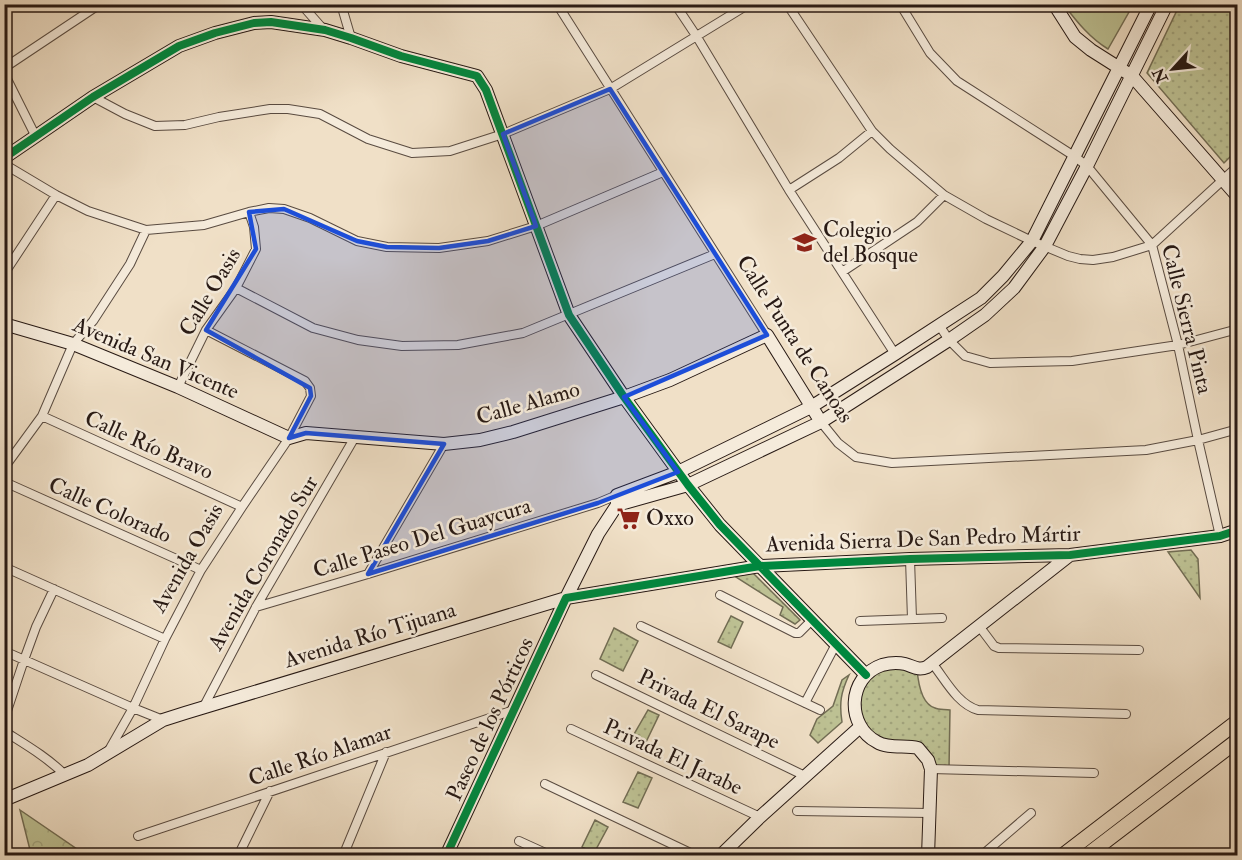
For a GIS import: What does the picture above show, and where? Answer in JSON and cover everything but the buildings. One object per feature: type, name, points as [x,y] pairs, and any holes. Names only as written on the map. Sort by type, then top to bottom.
[{"type":"main road","points":[[1062,855],[1238,721]]},
{"type":"main road","points":[[1086,855],[1238,740]]},
{"type":"main road","points":[[1208,763],[1238,754]]},
{"type":"street","points":[[36,137],[4,70],[100,4]]},
{"type":"street","points":[[301,4],[325,30]]},
{"type":"street","points":[[341,4],[351,38]]},
{"type":"street","name":"Calle Punta de Canoas","points":[[556,4],[821,422],[838,443],[856,457],[892,463],[1146,450],[1198,440],[1238,429]]},
{"type":"street","points":[[675,4],[789,190],[894,354]]},
{"type":"street","points":[[93,97],[124,114],[154,126],[185,124],[270,109],[288,109],[320,114],[368,139],[412,153],[450,151],[502,134],[610,89],[749,4]]},
{"type":"street","points":[[787,4],[872,131],[944,195],[986,219],[1068,256],[1093,260],[1113,257],[1152,245],[1238,166]]},
{"type":"street","name":"Calle Sierra Pinta","points":[[900,4],[930,53],[957,81],[1087,166],[1152,245],[1178,345],[1220,536]]},
{"type":"street","points":[[1054,4],[1075,37],[1132,76],[1238,197]]},
{"type":"street","points":[[617,500],[811,406],[981,298],[1032,241],[1151,4]]},
{"type":"street","points":[[617,500],[688,485],[821,422],[950,340],[985,315],[1014,288],[1045,246],[1167,4]]},
{"type":"street","name":"Avenida Sierra De San Pedro Mártir","points":[[4,158],[93,97],[179,46],[215,33],[254,23],[271,22],[325,30],[401,56],[477,76],[486,90],[569,315],[678,472],[720,525],[760,566],[1070,555],[1220,536],[1238,530]]},
{"type":"street","points":[[789,190],[839,158],[872,131]]},
{"type":"street","points":[[4,164],[88,211],[146,230],[204,225],[269,208],[284,209],[357,241],[387,247],[440,248],[488,241],[536,226],[663,172]]},
{"type":"street","points":[[4,274],[56,195]]},
{"type":"street","points":[[842,272],[917,222],[944,195]]},
{"type":"street","name":"Calle Oasis","points":[[178,387],[206,330],[236,288],[256,249],[254,227],[249,212]]},
{"type":"street","points":[[4,468],[42,416],[73,344],[93,321],[130,264],[146,230]]},
{"type":"street","points":[[236,288],[313,327],[358,340],[402,346],[458,345],[523,333],[715,254]]},
{"type":"street","name":"Avenida San Vicente","points":[[4,324],[73,344],[178,387],[288,438]]},
{"type":"street","points":[[939,326],[965,356],[990,363],[1072,361],[1178,345],[1238,329]]},
{"type":"street","name":"Avenida Oasis","points":[[106,755],[133,708],[201,570],[288,438],[311,396],[310,388],[305,381],[206,330]]},
{"type":"street","name":"Calle Alamo","points":[[288,438],[306,433],[444,444],[480,440],[624,397],[670,380],[767,335]]},
{"type":"street","name":"Calle Río Bravo","points":[[42,416],[242,507]]},
{"type":"street","name":"Avenida Coronado Sur","points":[[203,708],[256,607],[355,437]]},
{"type":"street","points":[[368,574],[444,444]]},
{"type":"street","name":"Calle Colorado","points":[[4,481],[201,570]]},
{"type":"street","name":"Calle Paseo Del Guaycura","points":[[256,607],[598,503],[617,500]]},
{"type":"street","name":"Paseo de los Pórticos","points":[[446,855],[566,598],[617,500]]},
{"type":"street","points":[[928,855],[931,769],[928,760],[918,748],[885,746],[867,736],[854,712],[854,698],[859,684],[866,675],[880,666],[893,663],[922,669],[932,663],[1070,555]]},
{"type":"street","points":[[910,559],[912,619]]},
{"type":"street","points":[[760,566],[866,675]]},
{"type":"street","name":"Avenida Río Tijuana","points":[[163,720],[566,598],[760,566]]},
{"type":"street","points":[[4,567],[165,639]]},
{"type":"street","points":[[4,720],[36,627],[54,589]]},
{"type":"street","points":[[720,595],[795,633],[802,631],[812,620]]},
{"type":"street","points":[[861,621],[942,618]]},
{"type":"street","points":[[641,626],[820,710]]},
{"type":"street","points":[[979,626],[994,646],[999,648],[1139,650]]},
{"type":"street","points":[[806,703],[836,644]]},
{"type":"street","points":[[4,651],[163,720]]},
{"type":"street","points":[[932,663],[960,699],[978,710],[1126,714]]},
{"type":"street","name":"Privada El Sarape","points":[[597,675],[805,776]]},
{"type":"street","name":"Calle Río Alamar","points":[[138,836],[514,710]]},
{"type":"street","points":[[4,800],[106,755],[163,720]]},
{"type":"street","points":[[720,855],[860,726]]},
{"type":"street","name":"Privada El Jarabe","points":[[571,729],[760,817]]},
{"type":"street","points":[[4,731],[43,755],[64,775]]},
{"type":"street","points":[[343,855],[386,752]]},
{"type":"street","points":[[931,769],[1094,772]]},
{"type":"street","points":[[545,784],[697,855]]},
{"type":"street","points":[[238,855],[270,791]]},
{"type":"street","points":[[797,811],[930,813]]},
{"type":"street","points":[[981,855],[1032,813]]},
{"type":"street","points":[[519,841],[552,855]]},
{"type":"highlighted area","points":[[610,89],[767,335],[624,397],[678,472],[598,503],[368,574],[444,444],[306,433],[289,438],[311,396],[310,388],[206,330],[256,249],[249,212],[284,209],[357,241],[387,247],[439,248],[488,241],[536,226],[503,134]]},
{"type":"green space","points":[[1180,4],[1237,5],[1237,150],[1224,163],[1147,73]]},
{"type":"green space","points":[[1064,5],[1133,5],[1108,49],[1090,35]]},
{"type":"green space","points":[[1191,550],[1198,559],[1200,598],[1168,552]]},
{"type":"green space","points":[[753,573],[800,620],[795,624],[780,615],[783,607],[731,574]]},
{"type":"green space","points":[[731,616],[743,622],[731,648],[718,642]]},
{"type":"green space","points":[[614,628],[638,641],[623,671],[600,659]]},
{"type":"green space","points":[[880,666],[917,669],[921,692],[926,702],[937,709],[950,710],[949,769],[931,769],[923,753],[867,736],[854,700]]},
{"type":"green space","points":[[849,675],[841,698],[842,722],[818,743],[810,735],[817,719],[833,706],[842,680]]},
{"type":"green space","points":[[648,710],[659,715],[646,742],[633,736]]},
{"type":"green space","points":[[638,772],[652,778],[638,808],[623,802]]},
{"type":"green space","points":[[20,810],[89,855],[34,855],[30,850]]},
{"type":"green space","points":[[595,820],[608,827],[594,853],[582,847]]},
{"type":"cycle path","points":[[4,158],[93,97],[179,46],[215,33],[254,23],[271,22],[325,30],[401,56],[477,76],[486,90],[569,315],[624,397],[720,525],[866,675]]},
{"type":"cycle path","points":[[446,856],[566,598],[760,566],[1070,555],[1220,536],[1238,530]]},
{"type":"place","name":"Colegio del Bosque","points":[[805,243]]},
{"type":"place","name":"Oxxo","points":[[628,518]]}]
